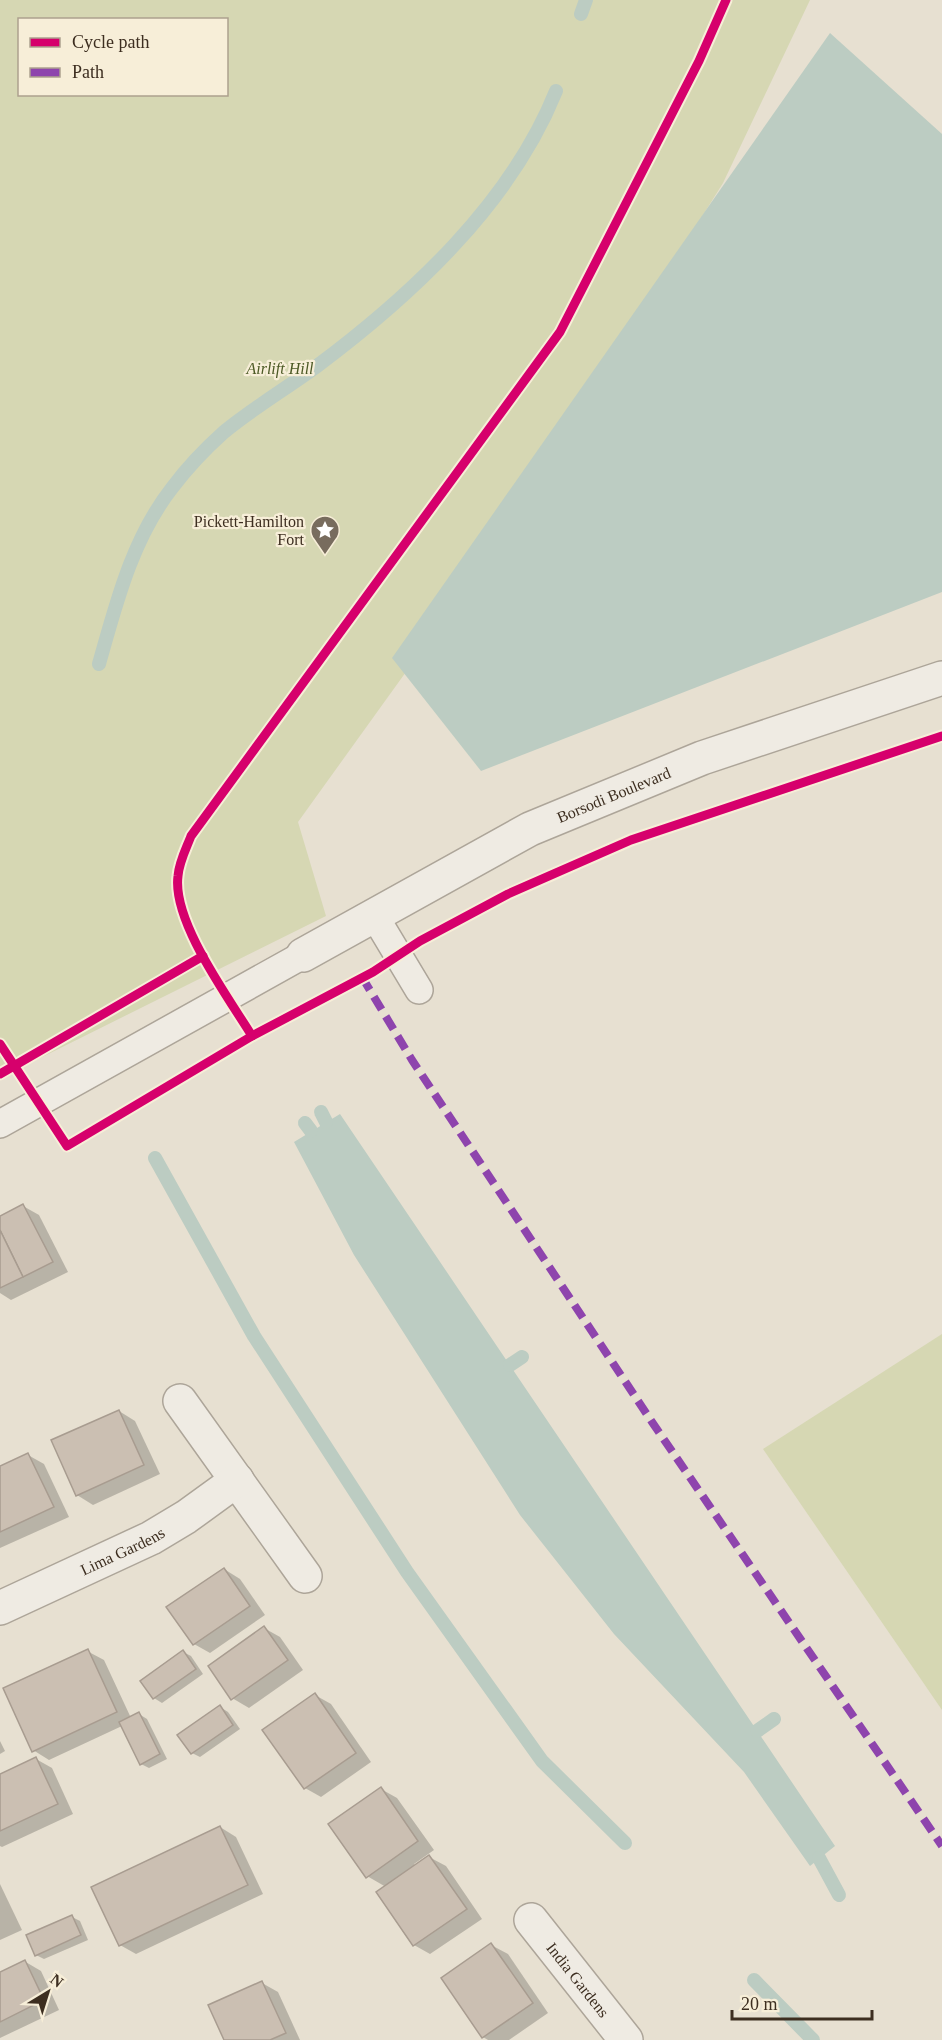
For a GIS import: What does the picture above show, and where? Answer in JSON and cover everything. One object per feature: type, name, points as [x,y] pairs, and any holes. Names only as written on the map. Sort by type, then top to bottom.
[{"type":"street","name":"Borsodi Boulevard","points":[[303,955],[530,829],[702,758],[942,678]]},
{"type":"street","points":[[180,1401],[304,1576]]},
{"type":"street","name":"Lima Gardens","points":[[0,1608],[151,1538],[186,1517],[237,1480]]},
{"type":"street","name":"India Gardens","points":[[531,1920],[626,2040]]},
{"type":"lane","points":[[374,915],[418,990]]},
{"type":"lane","points":[[0,1124],[303,955]]},
{"type":"green space","name":"Airlift Hill","points":[[0,0],[810,0],[723,183],[493,551],[298,822],[326,916],[0,1078]]},
{"type":"green space","points":[[942,1334],[942,1710],[763,1449]]},
{"type":"shaded area","points":[[830,33],[942,134],[942,592],[481,771],[392,658]]},
{"type":"shaded area","points":[[340,1114],[835,1846],[810,1866],[744,1772],[614,1634],[520,1515],[354,1255],[294,1142]]},
{"type":"building","points":[[23,1204],[53,1262],[23,1277],[0,1230],[0,1216]]},
{"type":"building","points":[[0,1230],[23,1277],[0,1288]]},
{"type":"building","points":[[119,1410],[144,1465],[76,1496],[51,1440]]},
{"type":"building","points":[[28,1453],[54,1507],[0,1532],[0,1466]]},
{"type":"building","points":[[224,1568],[250,1606],[193,1645],[166,1607]]},
{"type":"building","points":[[264,1626],[288,1660],[231,1700],[208,1666]]},
{"type":"building","points":[[88,1649],[117,1712],[32,1752],[3,1688]]},
{"type":"building","points":[[183,1650],[196,1669],[153,1699],[140,1681]]},
{"type":"building","points":[[315,1693],[356,1753],[304,1789],[262,1730]]},
{"type":"building","points":[[220,1705],[233,1725],[191,1754],[177,1735]]},
{"type":"building","points":[[139,1712],[160,1754],[140,1765],[119,1722]]},
{"type":"building","points":[[36,1757],[58,1804],[0,1831],[0,1774]]},
{"type":"building","points":[[381,1787],[418,1841],[366,1878],[328,1824]]},
{"type":"building","points":[[220,1826],[248,1885],[119,1946],[91,1887]]},
{"type":"building","points":[[429,1855],[467,1909],[413,1946],[376,1892]]},
{"type":"building","points":[[72,1915],[81,1935],[35,1956],[26,1935]]},
{"type":"building","points":[[491,1943],[533,2003],[482,2038],[441,1978]]},
{"type":"building","points":[[25,1960],[44,2000],[0,2022],[0,1972]]},
{"type":"building","points":[[262,1981],[286,2033],[270,2040],[224,2040],[208,2005]]},
{"type":"waterway","points":[[581,14],[586,0]]},
{"type":"waterway","points":[[99,664],[119,595],[136,550],[158,508],[178,481],[196,459],[224,432],[353,338],[423,277],[455,244],[486,209],[513,171],[537,132],[556,91]]},
{"type":"waterway","points":[[321,1112],[326,1122]]},
{"type":"waterway","points":[[305,1123],[311,1131]]},
{"type":"waterway","points":[[155,1158],[254,1336],[407,1572],[542,1761],[625,1843]]},
{"type":"waterway","points":[[510,1365],[522,1357]]},
{"type":"waterway","points":[[757,1731],[774,1719]]},
{"type":"waterway","points":[[819,1858],[839,1895]]},
{"type":"waterway","points":[[754,1980],[813,2040]]},
{"type":"marked path","points":[[362,977],[412,1060],[652,1422],[942,1846]]},
{"type":"cycle path","points":[[252,1036],[216,980],[192,936],[184,915],[178,894],[178,876],[191,836],[560,332],[699,61],[726,0]]},
{"type":"cycle path","points":[[0,1044],[67,1146],[252,1036],[373,972],[420,941],[508,894],[631,840],[942,736]]},
{"type":"cycle path","points":[[0,1074],[203,956]]},
{"type":"place","name":"Pickett-Hamilton Fort","points":[[325,556]]}]
